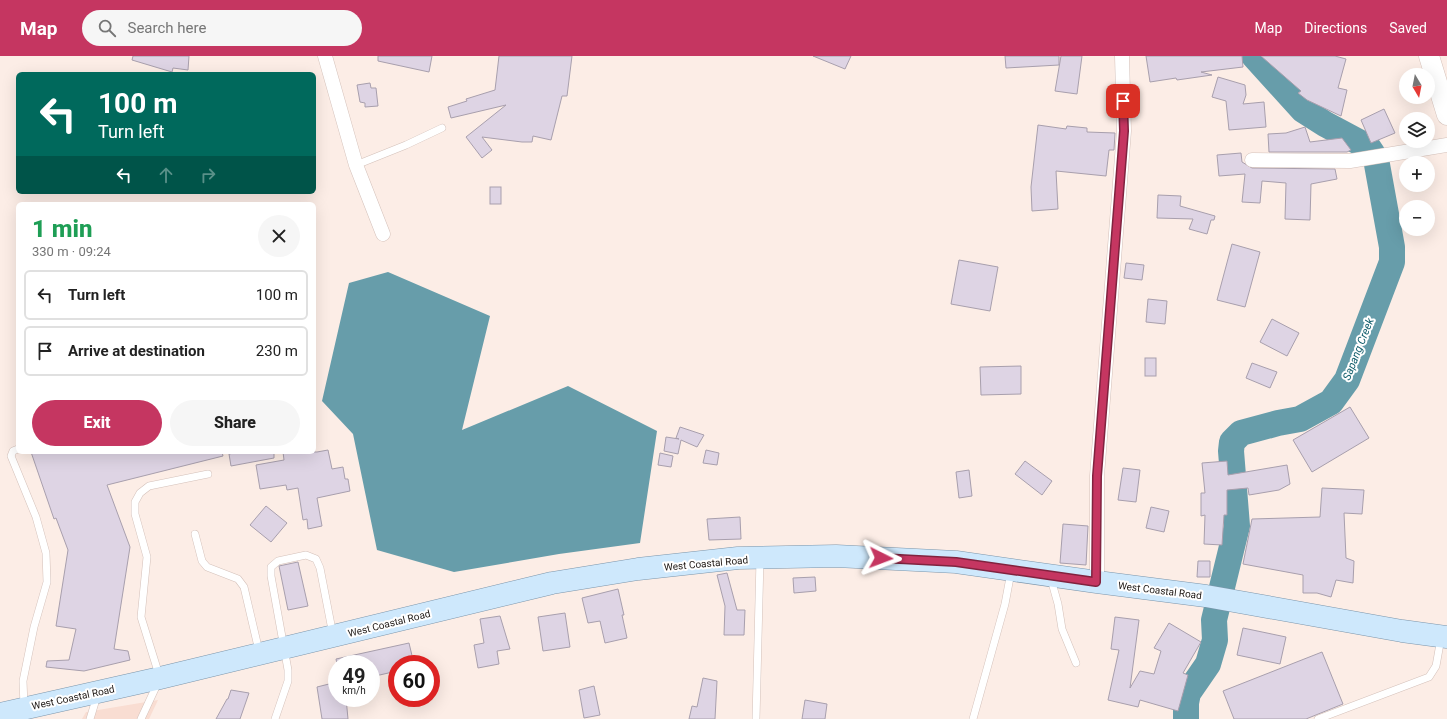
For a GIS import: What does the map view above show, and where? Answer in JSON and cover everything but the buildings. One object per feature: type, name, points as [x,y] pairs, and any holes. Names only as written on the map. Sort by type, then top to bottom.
[{"type":"main road","name":"West Coastal Road","points":[[0,714],[24,714],[98,692],[260,655],[552,584],[638,569],[738,558],[760,559],[836,556],[956,562],[1206,596],[1402,631],[1444,636]]},
{"type":"street","points":[[324,56],[356,165],[383,234]]},
{"type":"street","points":[[1096,582],[1097,476],[1124,131],[1122,56]]},
{"type":"street","points":[[1429,56],[1447,115]]},
{"type":"street","points":[[1252,160],[1350,161],[1447,145]]},
{"type":"lane","points":[[356,165],[406,145],[442,128]]},
{"type":"lane","points":[[16,450],[12,451],[11,456],[36,517],[46,553],[47,582],[34,627],[23,681],[24,714]]},
{"type":"lane","points":[[141,719],[160,678],[141,616],[147,557],[135,514],[135,502],[140,493],[149,486],[208,474]]},
{"type":"lane","points":[[195,534],[202,561],[207,567],[238,578],[244,587],[260,655]]},
{"type":"lane","points":[[275,719],[288,681],[288,670],[271,576],[271,567],[278,561],[306,555],[316,559],[320,568],[333,637]]},
{"type":"lane","points":[[756,719],[760,559]]},
{"type":"lane","points":[[973,719],[1005,604],[1011,569]]},
{"type":"lane","points":[[1050,575],[1058,604],[1062,629],[1076,663]]},
{"type":"lane","points":[[1318,719],[1429,677],[1436,666],[1444,636]]},
{"type":"lane","points":[[90,719],[98,692]]},
{"type":"shaded area","points":[[158,700],[149,719],[82,719],[86,712]]},
{"type":"water","points":[[388,272],[490,316],[462,430],[568,386],[657,431],[640,543],[559,554],[454,572],[377,550],[353,434],[322,401],[349,283]]},
{"type":"waterway","name":"Sapang Creek","points":[[1186,719],[1186,703],[1188,693],[1208,664],[1215,640],[1214,620],[1237,526],[1231,451],[1232,442],[1241,433],[1300,419],[1331,402],[1347,380],[1392,262],[1392,247],[1376,159],[1368,147],[1325,124],[1303,110],[1254,56]]},
{"type":"route","points":[[881,558],[956,562],[1096,582],[1097,476],[1124,131],[1123,101]]}]
